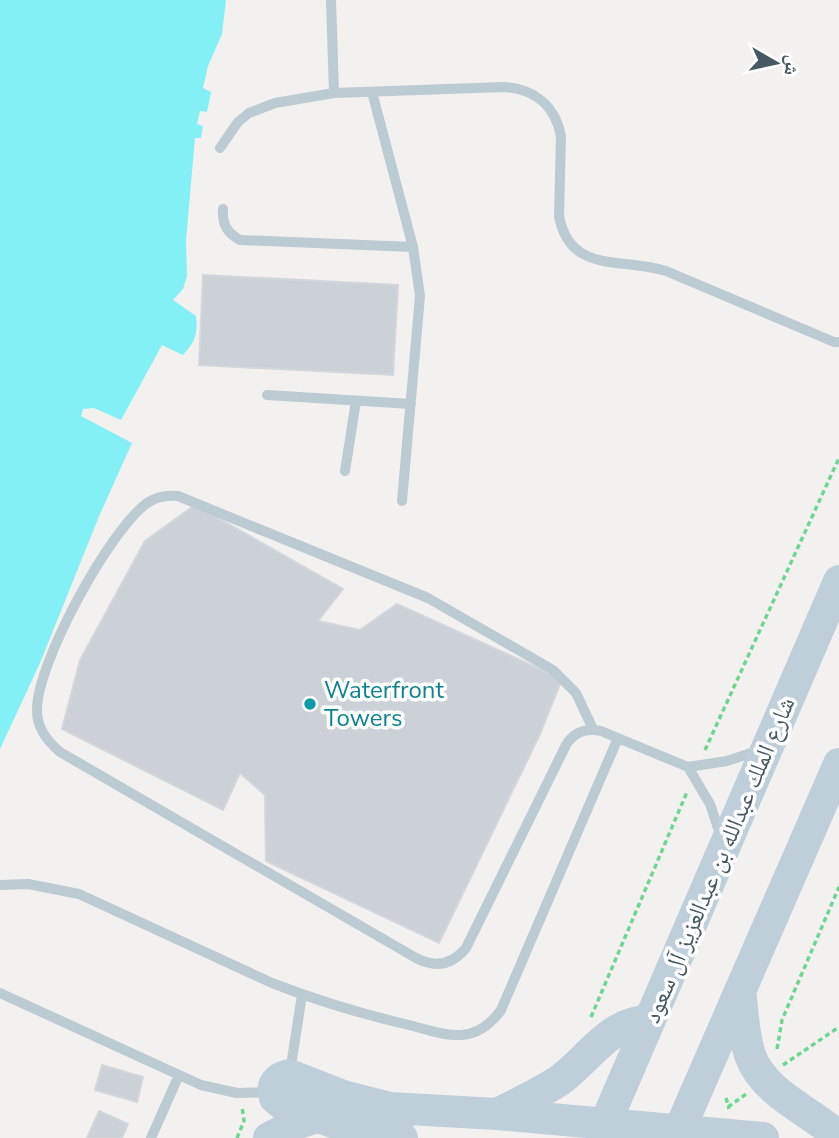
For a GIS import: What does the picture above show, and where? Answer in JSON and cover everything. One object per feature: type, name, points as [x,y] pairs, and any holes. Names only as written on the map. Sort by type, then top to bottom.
[{"type":"main road","name":"شارع الملك عبدالله بن عبدالعزيز آل سعود","points":[[609,1133],[649,1021],[839,581]]},
{"type":"main road","points":[[678,1134],[839,764]]},
{"type":"main road","points":[[740,989],[747,1045],[756,1069],[780,1095],[817,1118],[832,1136]]},
{"type":"main road","points":[[497,1114],[558,1081],[619,1028],[639,1021],[649,1021]]},
{"type":"main road","points":[[279,1088],[343,1096],[390,1108],[497,1114],[609,1133],[763,1138]]},
{"type":"main road","points":[[279,1088],[285,1106],[357,1129],[402,1138]]},
{"type":"main road","points":[[254,1138],[259,1122],[279,1088]]},
{"type":"main road","points":[[269,1138],[316,1117]]},
{"type":"lane","points":[[331,0],[334,93]]},
{"type":"lane","points":[[220,148],[238,122],[261,107],[334,93],[504,87],[534,94],[549,108],[559,126],[559,216],[562,229],[576,250],[599,261],[639,264],[666,271],[837,344]]},
{"type":"lane","points":[[372,92],[413,247],[419,296],[402,501]]},
{"type":"lane","points":[[223,209],[224,224],[233,236],[240,240],[413,247]]},
{"type":"lane","points":[[267,395],[411,404]]},
{"type":"lane","points":[[345,471],[356,401]]},
{"type":"lane","points":[[593,729],[576,693],[553,670],[428,598],[178,496],[167,495],[147,503],[117,536],[96,566],[64,626],[41,685],[37,710],[43,734],[60,752],[416,958],[434,965],[452,961],[466,948],[566,745],[577,733],[593,729],[688,767],[727,761],[769,746]]},
{"type":"lane","points":[[0,886],[28,884],[79,894],[302,995],[449,1035],[470,1034],[488,1025],[505,1002],[618,738]]},
{"type":"lane","points":[[688,767],[710,804],[723,852]]},
{"type":"lane","points":[[0,993],[201,1085],[224,1091],[249,1093],[279,1088],[302,995]]},
{"type":"lane","points":[[151,1138],[179,1075]]},
{"type":"path","points":[[779,1059],[776,1048],[782,1020],[839,887]]},
{"type":"path","points":[[783,1065],[839,1027]]},
{"type":"path","points":[[728,1107],[748,1092]]},
{"type":"path","points":[[726,1098],[730,1115]]},
{"type":"path","points":[[237,1138],[244,1121],[241,1104]]},
{"type":"water","points":[[0,0],[226,0],[222,34],[208,66],[203,88],[211,92],[207,112],[200,111],[197,124],[203,126],[201,138],[195,138],[186,240],[187,276],[183,289],[173,300],[196,316],[195,337],[183,355],[162,345],[121,420],[94,408],[83,409],[81,416],[132,443],[100,514],[40,663],[0,749]]},
{"type":"building","points":[[203,275],[398,285],[393,375],[199,365]]},
{"type":"building","name":"Waterfront Towers","points":[[195,505],[343,589],[318,621],[360,630],[397,604],[562,679],[540,734],[439,943],[266,861],[265,795],[240,773],[223,810],[62,729],[80,660],[145,541]]},
{"type":"building","points":[[102,1065],[143,1077],[137,1102],[95,1090]]},
{"type":"building","points":[[99,1111],[128,1124],[122,1138],[87,1138]]},
{"type":"place","name":"Waterfront Towers","points":[[310,704]]}]
